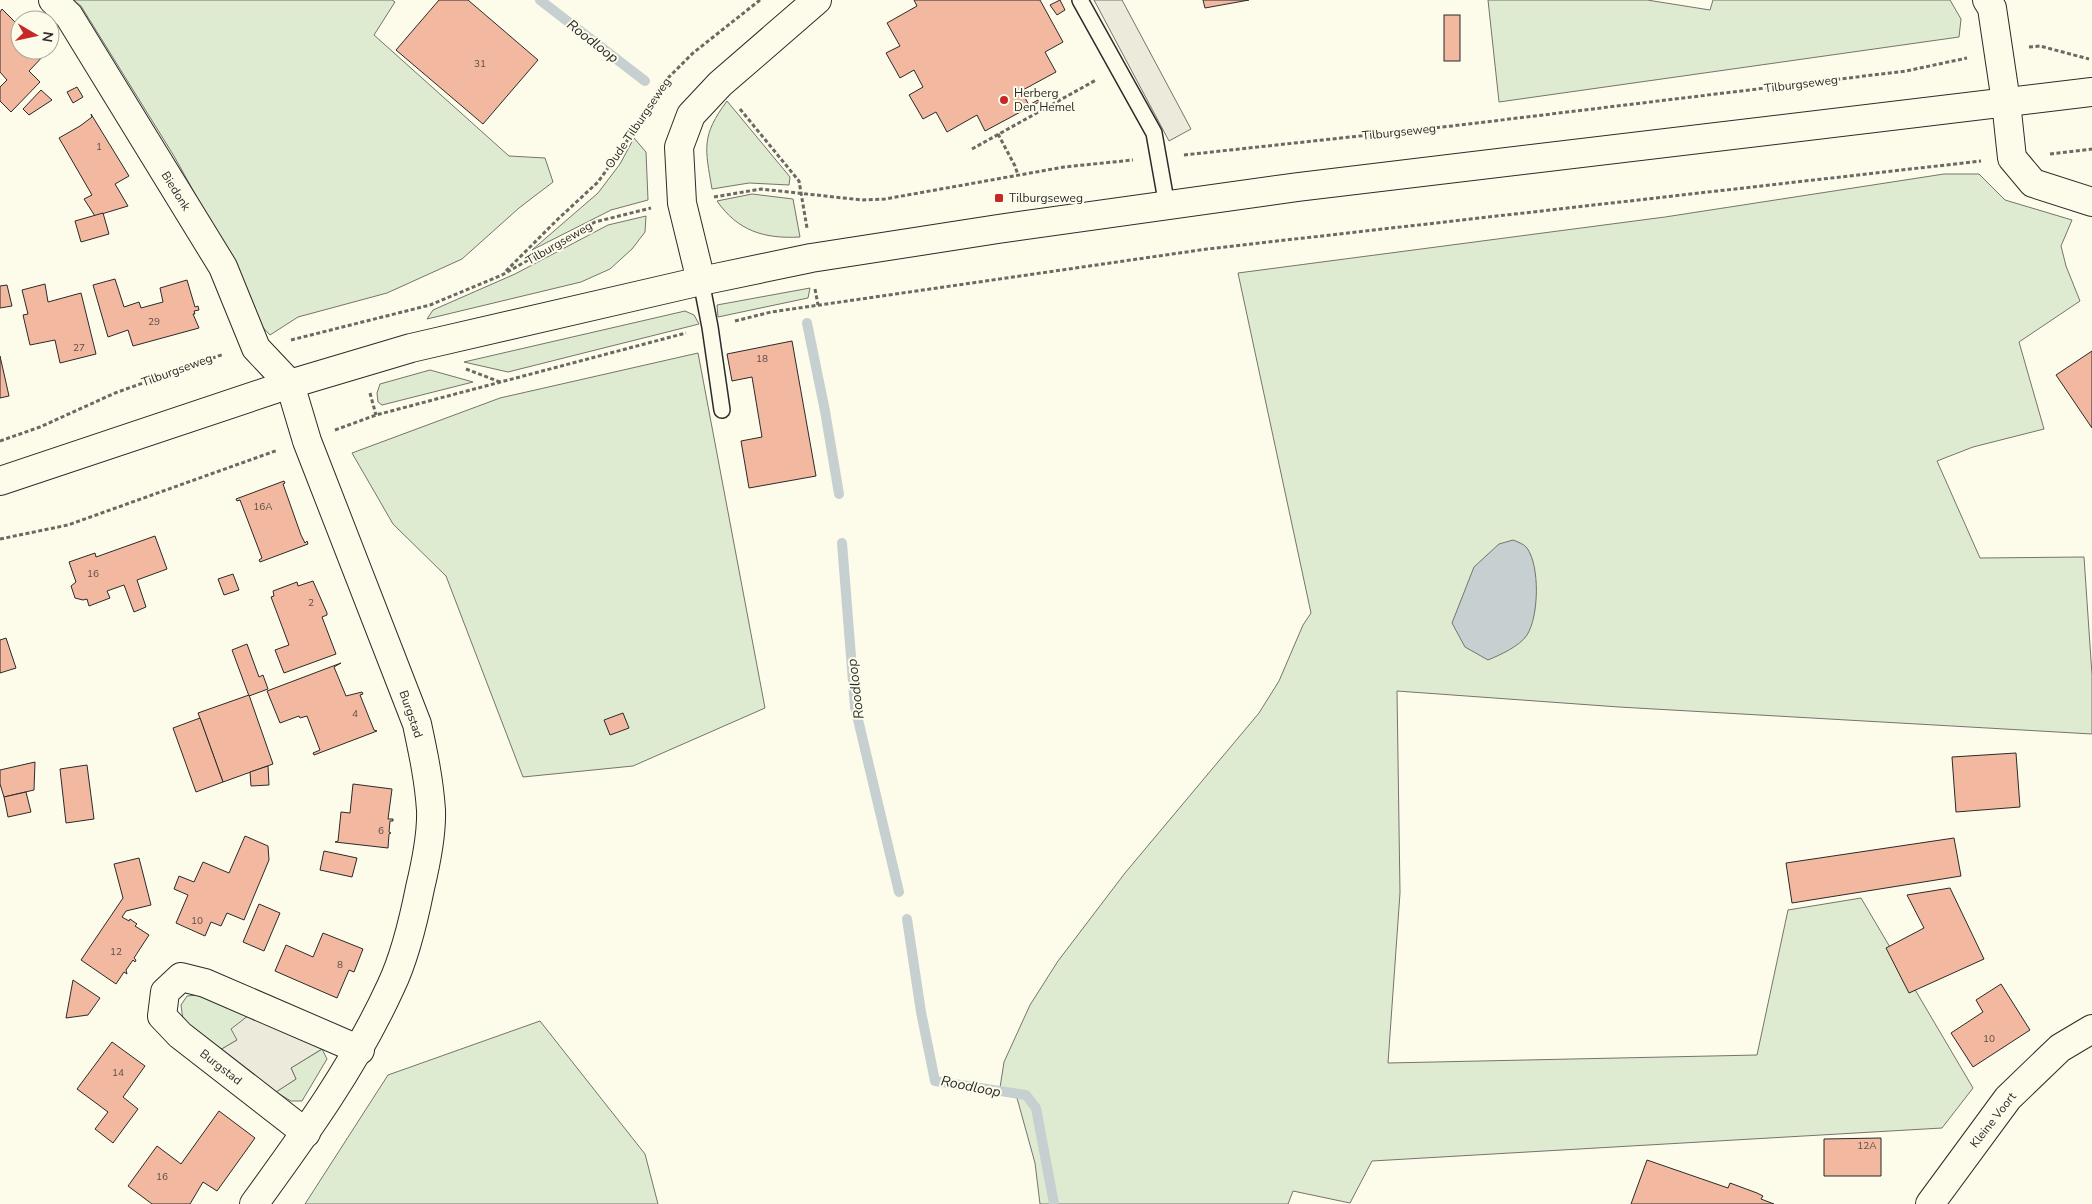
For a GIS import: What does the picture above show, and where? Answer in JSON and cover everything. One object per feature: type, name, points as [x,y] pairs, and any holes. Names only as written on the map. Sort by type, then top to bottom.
[{"type":"street","name":"Biedonk","points":[[53,0],[69,16],[223,267],[256,348],[290,384]]},
{"type":"street","points":[[701,281],[682,203],[680,147],[691,115],[720,84],[817,0]]},
{"type":"street","points":[[1987,0],[1992,8],[2012,158],[2034,183],[2092,202]]},
{"type":"street","points":[[0,481],[290,384],[411,348],[701,281],[811,258],[998,229],[1308,186],[2092,92]]},
{"type":"street","name":"Burgstad","points":[[254,1204],[306,1133],[360,1050],[392,984],[416,910],[426,860],[431,812],[427,769],[417,724],[307,441],[290,384]]},
{"type":"street","name":"Burgstad","points":[[306,1133],[174,1029],[162,1016],[165,992],[181,977],[205,983],[360,1050]]},
{"type":"street","name":"Kleine Voort","points":[[1930,1204],[2008,1098],[2060,1048],[2092,1029]]},
{"type":"lane","points":[[1080,0],[1154,133],[1168,206]]},
{"type":"lane","points":[[701,281],[710,326],[722,410]]},
{"type":"path","name":"Oude Tilburgseweg","points":[[502,275],[598,182],[634,131],[662,84],[693,53],[760,0]]},
{"type":"path","name":"Tilburgseweg","points":[[0,441],[40,427],[115,393],[211,358],[430,305],[502,275],[595,222],[647,208],[761,189],[862,200],[885,198],[1064,168],[1452,126],[1906,71],[1998,51],[2040,46],[2092,59]]},
{"type":"path","points":[[693,53],[798,181],[801,193]]},
{"type":"path","points":[[972,149],[1118,69]]},
{"type":"path","points":[[998,134],[1015,166],[1018,176]]},
{"type":"path","points":[[0,539],[68,525],[376,415],[710,326],[771,312],[1207,249],[2012,158]]},
{"type":"green space","points":[[73,0],[392,0],[395,2],[374,35],[509,156],[545,158],[553,182],[519,208],[462,259],[387,293],[298,317],[270,335],[257,321],[234,264],[174,156],[81,6]]},
{"type":"green space","points":[[1488,0],[1647,0],[1710,10],[1713,0],[1950,0],[1961,19],[1959,37],[1499,102]]},
{"type":"green space","points":[[727,101],[790,177],[789,185],[749,183],[712,189],[707,143],[713,124]]},
{"type":"green space","points":[[634,138],[646,152],[648,200],[611,210],[532,250],[598,193],[620,164]]},
{"type":"green space","points":[[1944,174],[1979,174],[2005,200],[2072,220],[2061,246],[2066,266],[2080,301],[2019,342],[2044,429],[1973,447],[1937,461],[1980,558],[2084,557],[2092,675],[2092,734],[1619,707],[1397,691],[1400,893],[1388,1063],[1757,1055],[1788,910],[1861,898],[1973,1088],[1942,1128],[1372,1161],[1350,1203],[1293,1191],[1288,1204],[1040,1204],[1035,1163],[1017,1098],[999,1094],[1004,1062],[1030,1005],[1058,961],[1125,873],[1259,713],[1279,681],[1303,625],[1311,613],[1238,273],[1665,217]]},
{"type":"green space","points":[[752,194],[793,199],[800,237],[775,236],[753,231],[734,220],[717,201]]},
{"type":"green space","points":[[646,216],[645,232],[632,249],[610,269],[581,282],[427,319],[433,310],[515,274],[608,225]]},
{"type":"green space","points":[[810,288],[808,298],[718,317],[717,305]]},
{"type":"green space","points":[[685,311],[694,315],[699,324],[508,372],[464,362]]},
{"type":"green space","points":[[698,353],[765,708],[633,766],[523,777],[446,576],[393,524],[352,453],[500,398]]},
{"type":"green space","points":[[430,370],[473,382],[382,405],[378,402],[377,393],[380,384]]},
{"type":"green space","points":[[197,995],[249,1015],[237,1040],[220,1050],[183,1020],[181,1005],[187,996]]},
{"type":"green space","points":[[540,1021],[645,1154],[658,1204],[305,1204],[388,1075]]},
{"type":"green space","points":[[322,1049],[327,1059],[302,1101],[291,1101],[276,1092],[296,1079],[291,1068]]},
{"type":"shaded area","points":[[1094,0],[1122,0],[1191,129],[1169,141]]},
{"type":"shaded area","points":[[1513,540],[1523,544],[1531,556],[1536,578],[1534,616],[1527,635],[1520,643],[1488,660],[1465,647],[1452,623],[1474,567],[1499,544]]},
{"type":"shaded area","points":[[249,1015],[318,1044],[322,1049],[291,1068],[296,1079],[276,1092],[220,1050],[237,1040],[231,1029]]},
{"type":"building","points":[[439,0],[468,0],[538,60],[483,124],[396,50]]},
{"type":"building","points":[[914,0],[1040,0],[1063,42],[1045,52],[1056,72],[1021,91],[1029,105],[1038,100],[1039,102],[985,131],[977,115],[947,132],[936,112],[923,119],[909,95],[923,87],[914,70],[900,78],[886,53],[900,46],[887,23],[917,6]]},
{"type":"building","points":[[1060,0],[1065,10],[1057,15],[1050,5]]},
{"type":"building","points":[[1203,0],[1249,0],[1205,8]]},
{"type":"building","points":[[2,9],[10,17],[10,60],[39,60],[29,71],[40,82],[11,112],[0,101],[0,87],[7,80],[0,72],[0,12]]},
{"type":"building","points":[[1444,15],[1460,15],[1460,61],[1444,61]]},
{"type":"building","points":[[77,87],[83,97],[73,103],[67,92]]},
{"type":"building","points":[[41,90],[52,100],[29,115],[23,109]]},
{"type":"building","points":[[91,114],[129,176],[115,184],[128,206],[95,216],[84,199],[92,195],[59,138],[92,117]]},
{"type":"building","points":[[103,213],[109,234],[81,242],[75,221]]},
{"type":"building","points":[[115,279],[124,307],[139,302],[141,308],[163,302],[160,288],[187,280],[195,307],[198,306],[199,310],[194,311],[195,314],[193,314],[199,328],[133,346],[128,330],[108,337],[93,285]]},
{"type":"building","points":[[45,284],[48,302],[81,293],[96,354],[60,363],[55,340],[30,345],[23,315],[28,314],[22,290]]},
{"type":"building","points":[[7,285],[12,306],[0,308],[0,286]]},
{"type":"building","points":[[792,341],[816,476],[749,488],[741,441],[762,437],[752,377],[732,381],[727,354]]},
{"type":"building","points":[[2092,351],[2092,428],[2056,375]]},
{"type":"building","points":[[0,356],[9,396],[0,398]]},
{"type":"building","points":[[284,481],[285,483],[283,484],[301,535],[305,543],[307,541],[308,544],[260,562],[259,560],[262,558],[240,500],[237,501],[236,499]]},
{"type":"building","points":[[155,536],[167,569],[137,580],[146,607],[134,612],[124,585],[107,591],[110,598],[89,606],[87,599],[75,598],[71,586],[76,582],[69,562],[95,553],[96,557]]},
{"type":"building","points":[[233,574],[239,590],[224,595],[218,579]]},
{"type":"building","points":[[313,581],[327,613],[327,615],[322,617],[336,654],[284,673],[275,650],[289,645],[271,597],[274,596],[273,591],[297,582],[298,586]]},
{"type":"building","points":[[6,638],[16,668],[0,673],[0,640]]},
{"type":"building","points":[[247,644],[259,677],[263,675],[268,689],[249,696],[232,650]]},
{"type":"building","points":[[341,663],[334,667],[346,696],[362,692],[363,694],[360,695],[374,730],[377,731],[314,755],[313,753],[320,750],[307,716],[300,718],[299,716],[280,723],[267,691]]},
{"type":"building","points":[[249,695],[273,764],[223,782],[198,713]]},
{"type":"building","points":[[623,713],[629,728],[610,735],[604,720]]},
{"type":"building","points":[[200,718],[223,782],[196,792],[173,728]]},
{"type":"building","points":[[2016,753],[2020,807],[1956,812],[1952,757]]},
{"type":"building","points":[[35,762],[34,790],[4,797],[0,784],[0,770]]},
{"type":"building","points":[[87,765],[94,819],[66,823],[60,769]]},
{"type":"building","points":[[268,766],[269,785],[251,786],[250,772]]},
{"type":"building","points":[[353,784],[392,789],[388,819],[393,819],[393,821],[390,821],[389,832],[391,833],[389,834],[388,848],[335,842],[338,841],[341,812],[350,813]]},
{"type":"building","points":[[26,792],[31,812],[8,817],[4,797]]},
{"type":"building","points":[[245,836],[268,846],[269,860],[244,920],[227,913],[221,926],[211,922],[205,936],[176,923],[188,895],[174,889],[179,876],[194,882],[203,862],[229,873]]},
{"type":"building","points":[[1954,838],[1961,876],[1792,903],[1786,863]]},
{"type":"building","points":[[324,851],[357,858],[352,877],[320,870]]},
{"type":"building","points":[[139,858],[151,905],[126,911],[122,917],[129,921],[130,919],[137,924],[135,926],[149,935],[134,958],[135,962],[133,960],[126,970],[127,974],[124,972],[116,984],[81,960],[123,898],[114,864]]},
{"type":"building","points":[[1950,888],[1984,959],[1909,993],[1886,948],[1924,928],[1907,895]]},
{"type":"building","points":[[259,904],[280,913],[264,951],[243,942]]},
{"type":"building","points":[[323,933],[363,949],[354,972],[349,970],[337,998],[275,971],[286,945],[313,957]]},
{"type":"building","points":[[73,980],[100,998],[88,1015],[66,1018]]},
{"type":"building","points":[[2001,984],[2030,1030],[1973,1067],[1951,1033],[1983,1012],[1976,1000]]},
{"type":"building","points":[[112,1042],[145,1066],[123,1097],[138,1109],[113,1143],[95,1129],[108,1112],[77,1089]]},
{"type":"building","points":[[219,1111],[255,1138],[217,1191],[203,1182],[190,1204],[152,1204],[128,1186],[157,1146],[181,1164]]},
{"type":"building","points":[[1881,1138],[1881,1176],[1824,1176],[1824,1139]]},
{"type":"building","points":[[1647,1160],[1728,1188],[1730,1183],[1757,1193],[1763,1196],[1761,1199],[1774,1204],[1631,1204]]},
{"type":"waterway","name":"Roodloop","points":[[540,0],[645,81]]},
{"type":"waterway","name":"Roodloop","points":[[807,323],[825,411],[839,494]]},
{"type":"waterway","name":"Roodloop","points":[[842,543],[855,707],[899,892]]},
{"type":"waterway","name":"Roodloop","points":[[907,919],[921,1012],[935,1081],[1026,1095],[1036,1108],[1054,1204]]},
{"type":"place","name":"Herberg Den Hemel","points":[[1004,100]]},
{"type":"place","name":"Tilburgseweg","points":[[999,198]]}]
